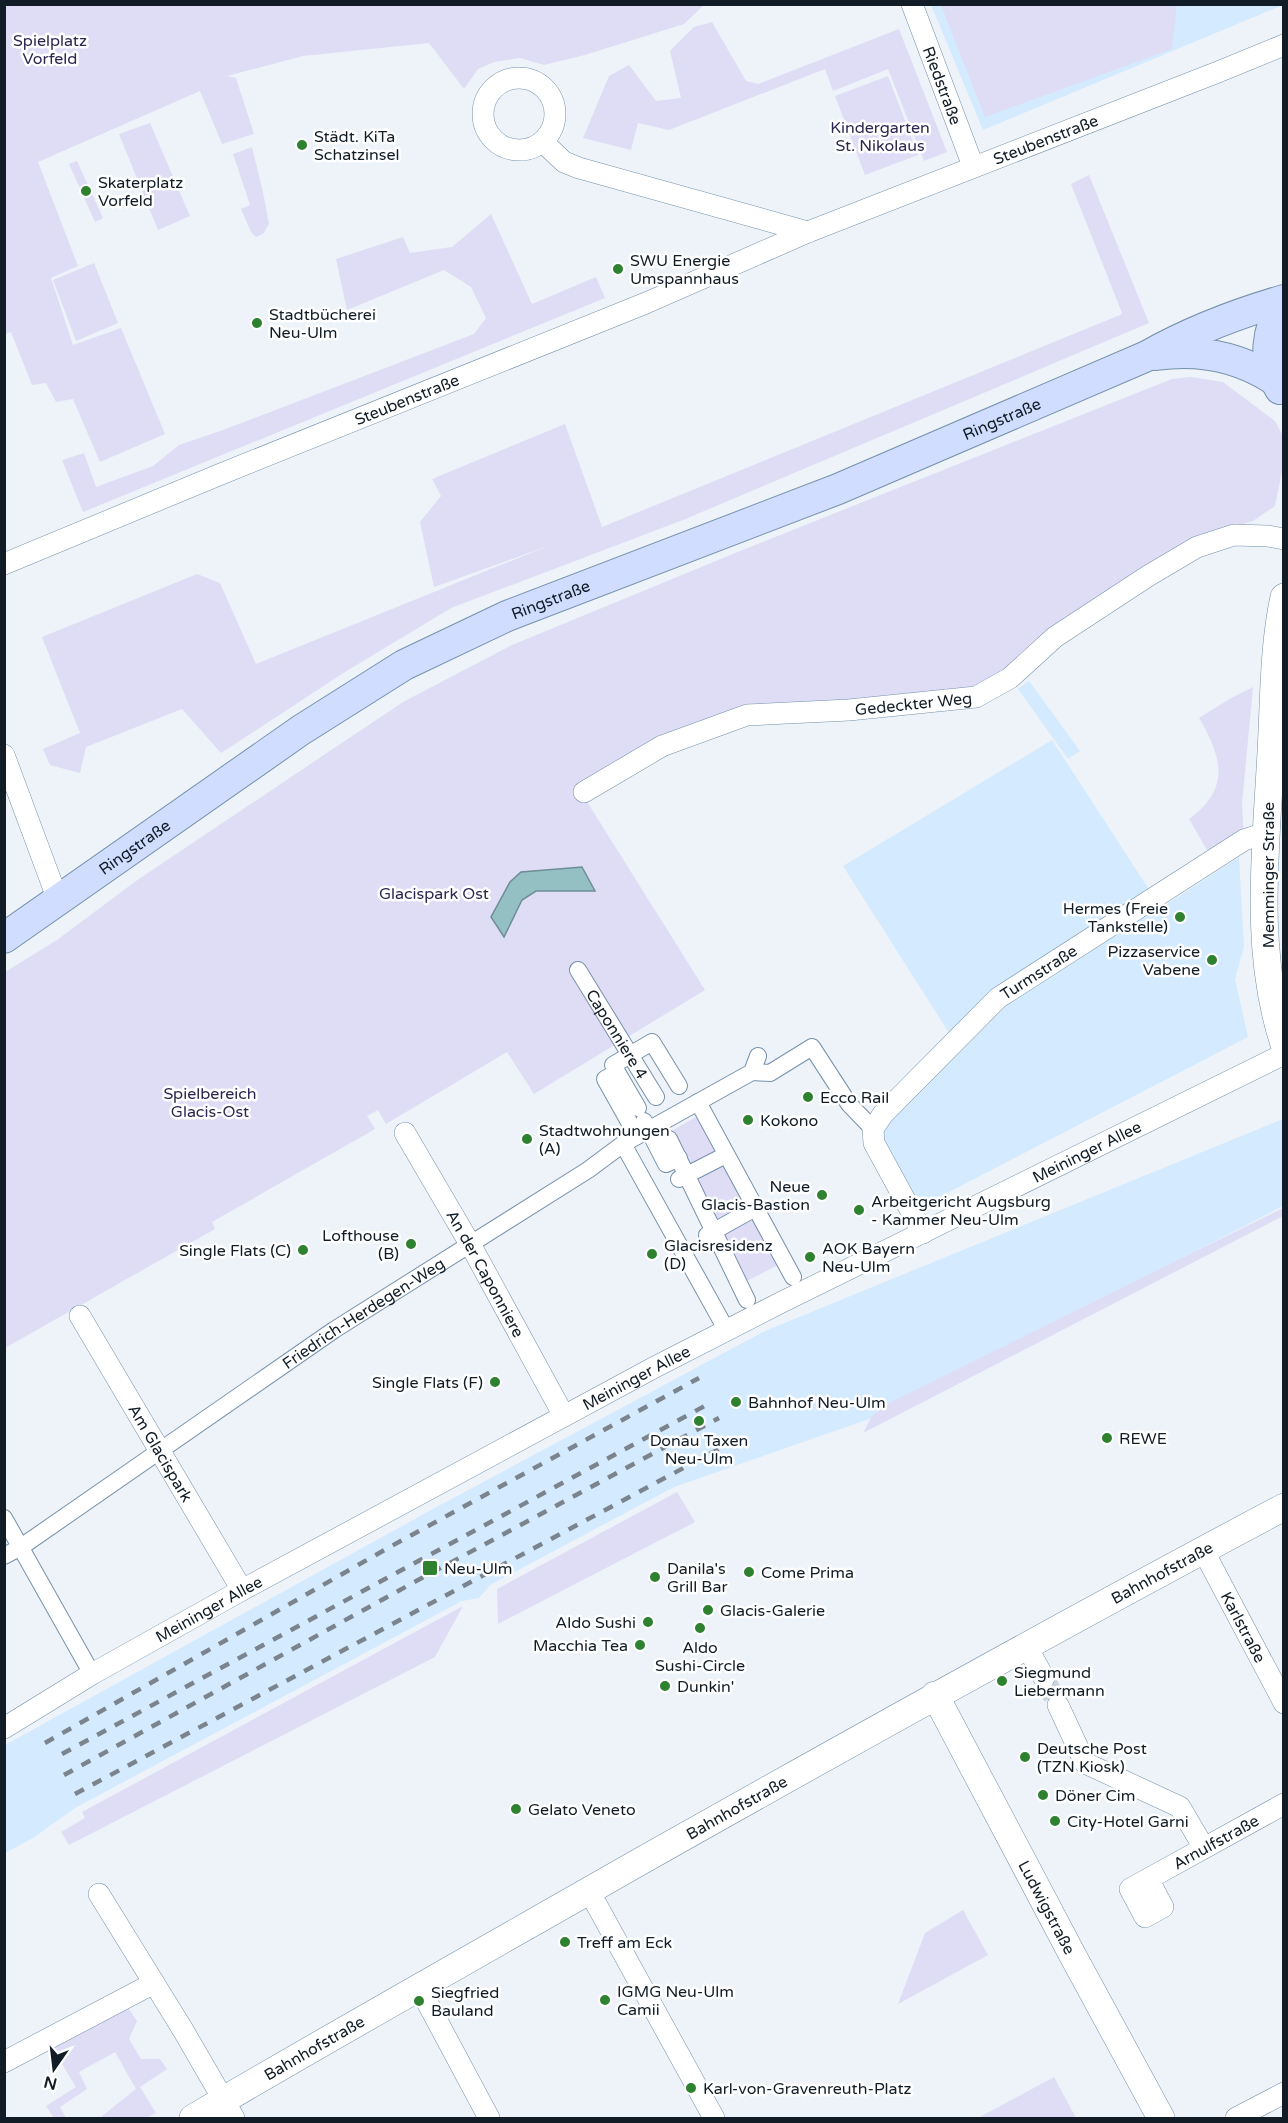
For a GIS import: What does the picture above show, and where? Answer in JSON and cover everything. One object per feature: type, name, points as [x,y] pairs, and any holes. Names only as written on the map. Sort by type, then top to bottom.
[{"type":"main road","name":"Ringstraße","points":[[4,938],[301,730],[404,665],[507,616],[838,489],[1147,356],[1204,326],[1284,301]]},
{"type":"main road","points":[[1278,387],[1268,358],[1268,344],[1270,329],[1284,301]]},
{"type":"main road","name":"Ringstraße","points":[[1147,356],[1180,351],[1240,362],[1255,368],[1278,387]]},
{"type":"street","name":"Riedstraße","points":[[912,4],[973,166]]},
{"type":"street","name":"Steubenstraße","points":[[4,564],[617,315],[808,232],[1284,45]]},
{"type":"street","points":[[543,142],[564,162],[579,168],[808,232]]},
{"type":"street","name":"Gedeckter Weg","points":[[584,792],[662,746],[747,715],[849,710],[976,697],[1010,678],[1055,637],[1197,547],[1234,535],[1284,539]]},
{"type":"street","name":"Memminger Straße","points":[[1284,597],[1278,635],[1277,761],[1265,832],[1265,932],[1271,991],[1284,1044]]},
{"type":"street","points":[[4,755],[58,900]]},
{"type":"street","name":"Turmstraße","points":[[873,1129],[883,1114],[998,998],[1244,840],[1265,832]]},
{"type":"street","name":"Caponniere 4","points":[[578,970],[630,1055],[652,1123]]},
{"type":"street","points":[[604,1073],[652,1041],[688,1097],[793,1277]]},
{"type":"street","name":"Friedrich-Herdegen-Weg","points":[[23,1551],[160,1451],[334,1330],[588,1170],[688,1097],[755,1064],[770,1073],[812,1047],[849,1104],[873,1129]]},
{"type":"street","name":"Meininger Allee","points":[[4,1728],[92,1674],[242,1590],[727,1330],[1284,1054]]},
{"type":"street","points":[[604,1073],[605,1079],[652,1123],[652,1193],[727,1330]]},
{"type":"street","points":[[604,1073],[652,1123],[666,1164],[679,1158],[679,1179],[707,1235],[747,1300]]},
{"type":"street","points":[[873,1129],[872,1136],[877,1151],[923,1233]]},
{"type":"street","name":"An der Caponniere","points":[[405,1133],[470,1244],[564,1416]]},
{"type":"street","points":[[652,1193],[720,1158]]},
{"type":"street","points":[[682,1249],[750,1211]]},
{"type":"street","name":"Am Glacispark","points":[[80,1316],[242,1590]]},
{"type":"street","name":"Bahnhofstraße","points":[[193,2118],[229,2109],[419,1987],[935,1695],[1284,1507]]},
{"type":"street","points":[[4,1518],[48,1587],[92,1674]]},
{"type":"street","name":"Karlstraße","points":[[1203,1550],[1284,1703]]},
{"type":"street","points":[[4,1556],[23,1551]]},
{"type":"street","points":[[4,1566],[23,1551]]},
{"type":"street","points":[[1026,1645],[1044,1678]]},
{"type":"street","name":"Ludwigstraße","points":[[935,1695],[1161,2118]]},
{"type":"street","points":[[1058,1705],[1085,1763],[1180,1807],[1204,1848]]},
{"type":"street","name":"Arnulfstraße","points":[[1148,1879],[1284,1804]]},
{"type":"street","points":[[590,1891],[710,2117]]},
{"type":"street","points":[[99,1894],[229,2109]]},
{"type":"street","points":[[4,2062],[154,1983]]},
{"type":"street","points":[[419,1987],[489,2118]]},
{"type":"street","points":[[1236,2118],[1284,2093]]},
{"type":"shaded area","points":[[931,5],[1283,5],[983,130]]},
{"type":"shaded area","points":[[1029,681],[1080,751],[1068,759],[1018,689]]},
{"type":"shaded area","points":[[1052,740],[1161,908],[1239,857],[1244,947],[1235,979],[1248,1037],[916,1209],[882,1150],[882,1130],[958,1047],[843,866]]},
{"type":"shaded area","points":[[582,867],[595,891],[536,891],[522,900],[504,937],[491,917],[510,882],[521,872]]},
{"type":"shaded area","points":[[1283,1119],[1283,1206],[875,1417],[674,1487],[490,1585],[479,1598],[462,1601],[75,1808],[33,1838],[5,1853],[5,1745],[431,1510],[765,1331]]},
{"type":"green space","name":"Spielplatz Vorfeld","points":[[4,5],[704,5],[684,24],[585,55],[544,65],[520,58],[494,62],[478,69],[464,89],[429,43],[303,56],[227,76],[236,78],[254,134],[222,144],[200,91],[38,162],[78,266],[51,278],[73,345],[121,328],[165,434],[100,462],[73,399],[56,402],[46,383],[32,385],[11,332],[5,334]]},
{"type":"green space","points":[[941,5],[1177,5],[1172,49],[985,117]]},
{"type":"green space","points":[[712,22],[746,81],[758,84],[899,29],[947,152],[924,161],[888,69],[833,91],[825,69],[669,130],[638,123],[631,150],[583,138],[609,76],[629,65],[656,101],[681,98],[670,51],[694,27]]},
{"type":"green space","name":"Kindergarten St. Nikolaus","points":[[888,76],[918,155],[865,175],[835,96]]},
{"type":"green space","points":[[150,123],[190,216],[158,230],[119,134]]},
{"type":"green space","points":[[252,147],[269,224],[263,234],[256,237],[251,232],[241,209],[250,205],[233,154]]},
{"type":"green space","name":"Skaterplatz Vorfeld","points":[[77,161],[103,218],[95,222],[69,164]]},
{"type":"green space","points":[[1089,175],[1149,323],[683,520],[451,608],[345,672],[221,753],[182,709],[86,747],[80,773],[50,765],[43,749],[80,733],[42,637],[197,574],[220,583],[256,664],[548,546],[434,587],[420,522],[441,496],[432,479],[565,424],[602,527],[1120,315],[1122,313],[1071,184]]},
{"type":"green space","points":[[491,214],[532,304],[596,277],[605,298],[83,512],[62,460],[84,453],[96,487],[153,466],[179,445],[474,334],[486,318],[471,287],[444,270],[347,310],[336,259],[403,237],[410,253],[452,247]]},
{"type":"green space","points":[[94,263],[118,323],[76,341],[53,280]]},
{"type":"green space","name":"Glacispark Ost","points":[[1191,377],[1223,382],[1275,421],[1283,436],[1284,461],[1275,506],[1253,521],[1185,542],[974,693],[745,710],[579,789],[705,990],[534,1094],[507,1052],[386,1124],[378,1110],[367,1116],[375,1129],[212,1222],[215,1229],[5,1348],[5,972],[57,940],[136,881],[403,702],[512,645],[745,549],[1172,379]]},
{"type":"green space","points":[[1253,687],[1242,804],[1244,840],[1211,857],[1189,819],[1212,796],[1217,784],[1217,759],[1199,718]]},
{"type":"green space","points":[[696,1117],[715,1152],[690,1165],[673,1130]]},
{"type":"green space","points":[[723,1164],[746,1207],[716,1221],[696,1179]]},
{"type":"green space","points":[[1283,1208],[1283,1216],[863,1433],[872,1416],[891,1402]]},
{"type":"green space","points":[[753,1220],[778,1265],[745,1282],[723,1235]]},
{"type":"green space","points":[[677,1492],[695,1522],[498,1624],[497,1589]]},
{"type":"green space","points":[[463,1606],[435,1657],[69,1845],[61,1832],[85,1818],[82,1812]]},
{"type":"green space","points":[[963,1910],[988,1955],[898,2004],[925,1933]]},
{"type":"green space","points":[[125,2003],[137,2021],[129,2039],[141,2059],[160,2059],[167,2069],[140,2087],[156,2113],[146,2118],[101,2118],[136,2089],[115,2052],[79,2072],[87,2089],[60,2107],[66,2118],[54,2118],[46,2106],[76,2087],[50,2044]]},
{"type":"green space","points":[[1054,2077],[1076,2118],[978,2118]]},
{"type":"tunnel","points":[[1044,1678],[1058,1705]]},
{"type":"railway","points":[[45,1743],[388,1548],[699,1378]]},
{"type":"railway","points":[[62,1754],[712,1402]]},
{"type":"railway","points":[[64,1775],[719,1418]]},
{"type":"railway","points":[[75,1794],[732,1442]]},
{"type":"place","name":"Städt. KiTa Schatzinsel","points":[[302,145]]},
{"type":"place","name":"Skaterplatz Vorfeld","points":[[86,191]]},
{"type":"place","name":"SWU Energie Umspannhaus","points":[[618,269]]},
{"type":"place","name":"Stadtbücherei Neu-Ulm","points":[[257,323]]},
{"type":"place","name":"Hermes (Freie Tankstelle)","points":[[1180,917]]},
{"type":"place","name":"Pizzaservice Vabene","points":[[1212,960]]},
{"type":"place","name":"Ecco Rail","points":[[808,1097]]},
{"type":"place","name":"Kokono","points":[[748,1120]]},
{"type":"place","name":"Stadtwohnungen (A)","points":[[527,1139]]},
{"type":"place","name":"Neue Glacis-Bastion","points":[[822,1195]]},
{"type":"place","name":"Arbeitgericht Augsburg - Kammer Neu-Ulm","points":[[859,1210]]},
{"type":"place","name":"Lofthouse (B)","points":[[411,1244]]},
{"type":"place","name":"Single Flats (C)","points":[[303,1250]]},
{"type":"place","name":"Glacisresidenz (D)","points":[[652,1254]]},
{"type":"place","name":"AOK Bayern Neu-Ulm","points":[[810,1257]]},
{"type":"place","name":"Single Flats (F)","points":[[495,1382]]},
{"type":"place","name":"Bahnhof Neu-Ulm","points":[[736,1402]]},
{"type":"place","name":"Donau Taxen Neu-Ulm","points":[[699,1421]]},
{"type":"place","name":"REWE","points":[[1107,1438]]},
{"type":"place","name":"Neu-Ulm","points":[[430,1568]]},
{"type":"place","name":"Come Prima","points":[[749,1572]]},
{"type":"place","name":"Danila's Grill Bar","points":[[655,1577]]},
{"type":"place","name":"Glacis-Galerie","points":[[708,1610]]},
{"type":"place","name":"Aldo Sushi","points":[[648,1622]]},
{"type":"place","name":"Aldo Sushi-Circle","points":[[700,1628]]},
{"type":"place","name":"Macchia Tea","points":[[640,1645]]},
{"type":"place","name":"Siegmund Liebermann","points":[[1002,1681]]},
{"type":"place","name":"Dunkin'","points":[[665,1686]]},
{"type":"place","name":"Deutsche Post (TZN Kiosk)","points":[[1025,1757]]},
{"type":"place","name":"Döner Cim","points":[[1043,1795]]},
{"type":"place","name":"Gelato Veneto","points":[[516,1809]]},
{"type":"place","name":"City-Hotel Garni","points":[[1055,1821]]},
{"type":"place","name":"Treff am Eck","points":[[565,1942]]},
{"type":"place","name":"IGMG Neu-Ulm Camii","points":[[605,2000]]},
{"type":"place","name":"Siegfried Bauland","points":[[419,2001]]},
{"type":"place","name":"Karl-von-Gravenreuth-Platz","points":[[691,2088]]},
{"type":"park label","name":"Spielbereich Glacis-Ost","points":[[210,1102]]}]
